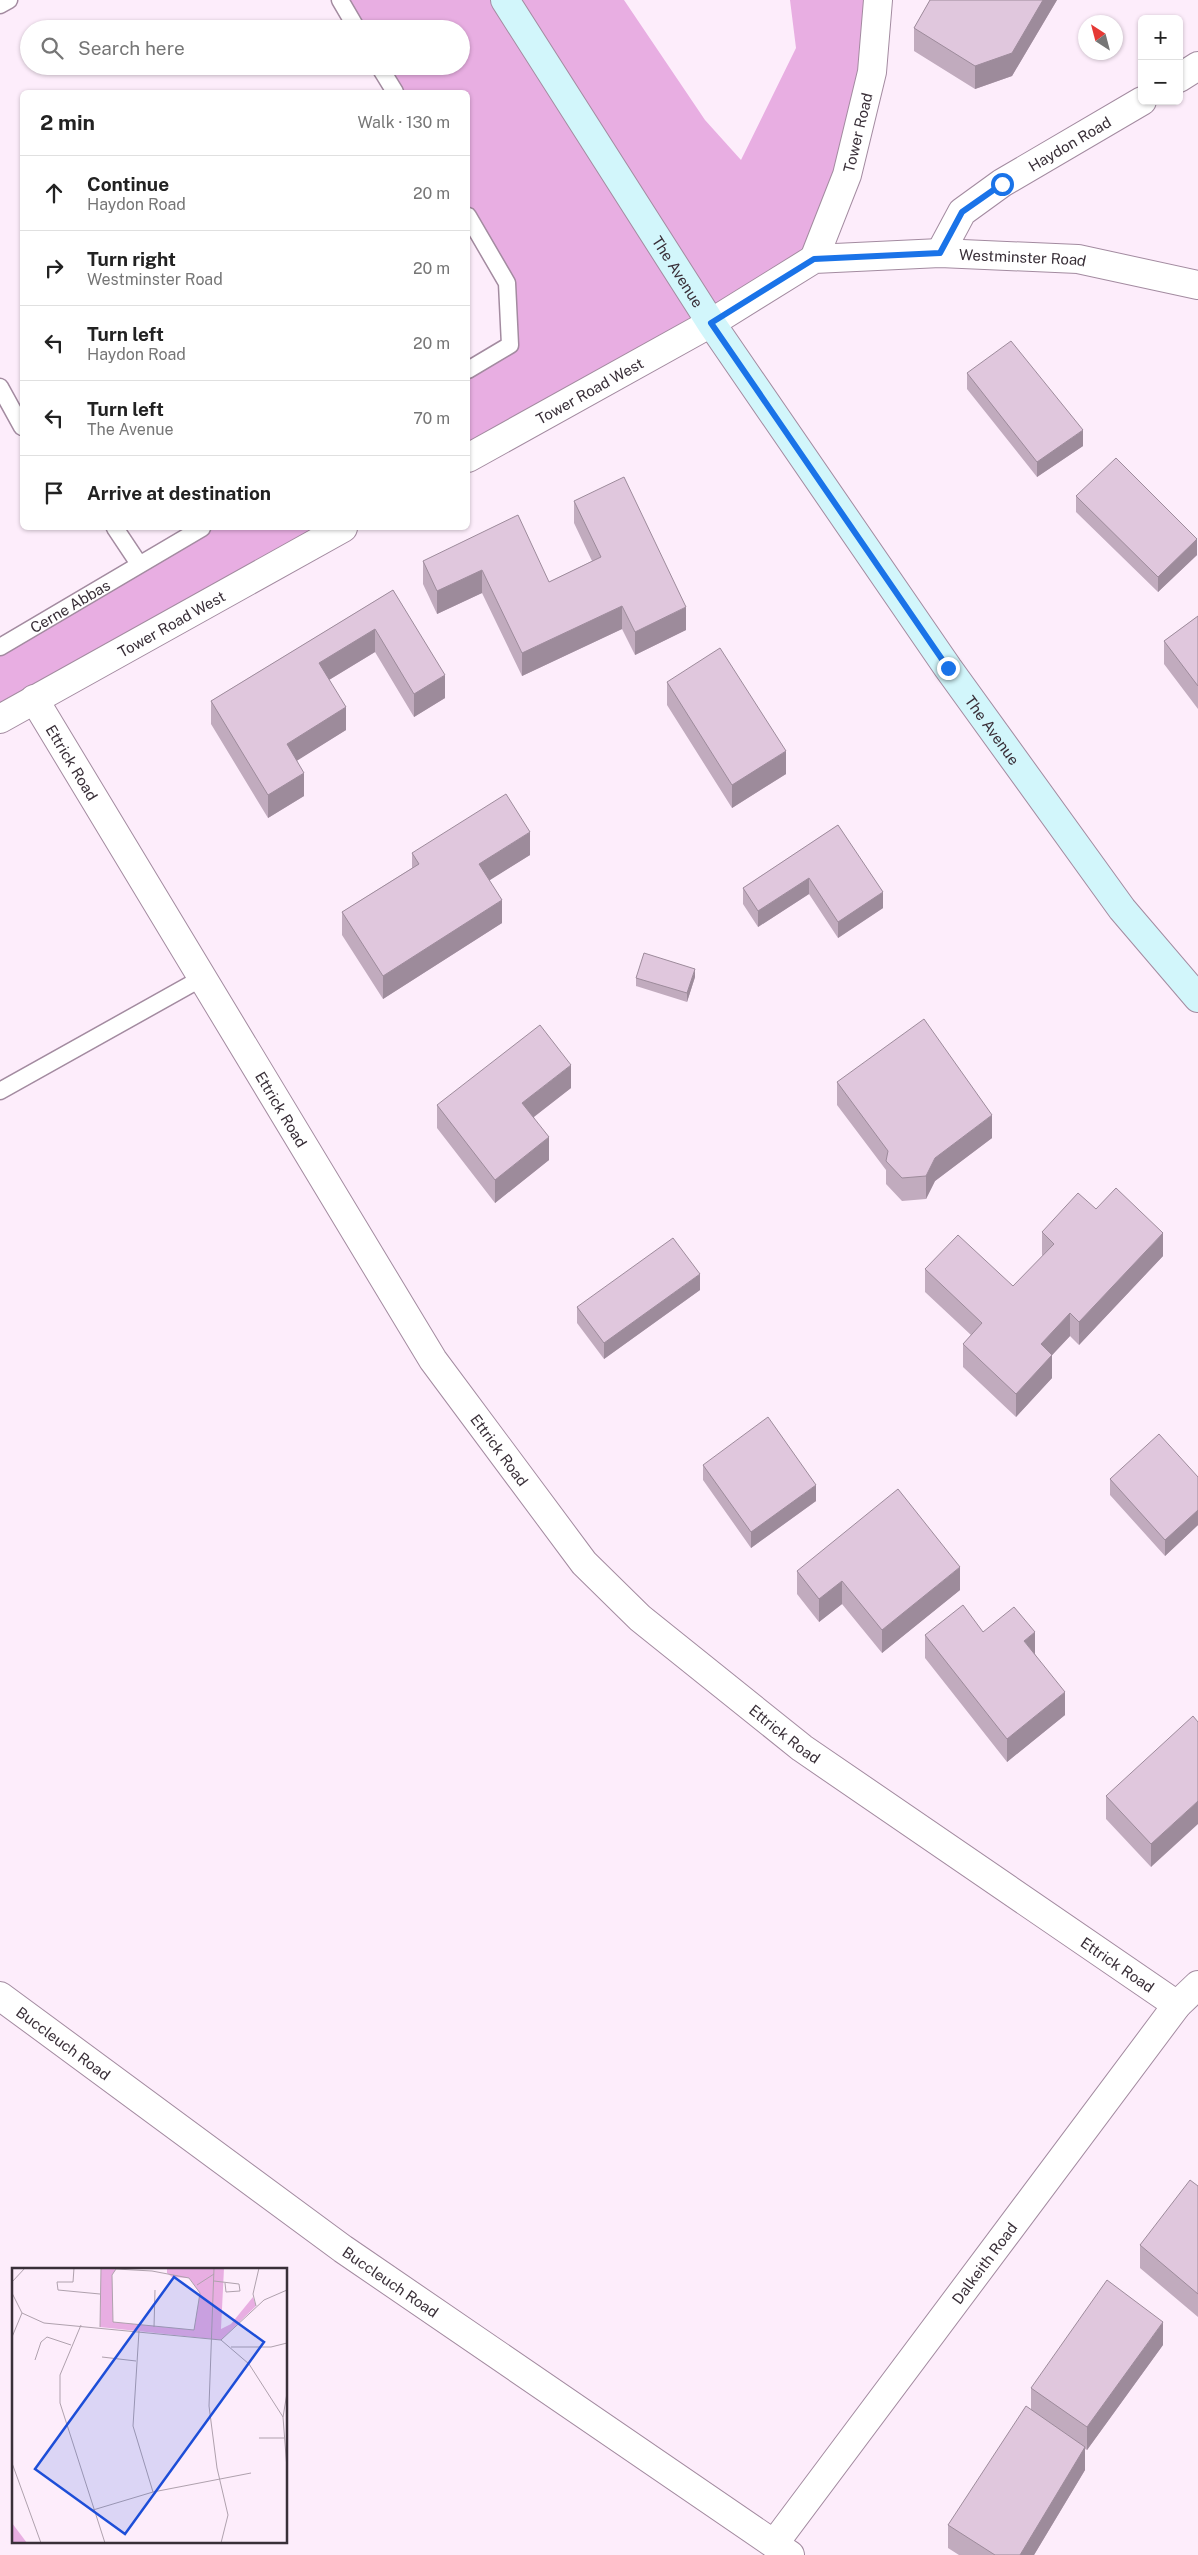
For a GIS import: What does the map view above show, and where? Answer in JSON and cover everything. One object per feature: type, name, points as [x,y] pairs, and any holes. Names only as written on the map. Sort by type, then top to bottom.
[{"type":"main road","name":"The Avenue","points":[[505,0],[711,323],[948,668],[1122,909],[1198,998]]},
{"type":"street","name":"Tower Road","points":[[814,259],[847,175],[872,72],[878,0]]},
{"type":"street","points":[[1183,75],[1198,66]]},
{"type":"street","name":"Haydon Road","points":[[940,253],[962,212],[1002,184],[1138,103]]},
{"type":"street","name":"Westminster Road","points":[[814,259],[940,253],[1078,259],[1198,286]]},
{"type":"street","points":[[711,323],[814,259]]},
{"type":"street","name":"Tower Road West","points":[[470,457],[711,323]]},
{"type":"street","name":"Tower Road West","points":[[0,719],[339,530]]},
{"type":"street","name":"Ettrick Road","points":[[34,699],[433,1360],[584,1563],[640,1618],[802,1748],[1177,2006]]},
{"type":"street","name":"Dalkeith Road","points":[[782,2550],[1177,2006],[1198,1985]]},
{"type":"street","name":"Buccleuch Road","points":[[0,1996],[344,2249],[782,2550]]},
{"type":"lane","points":[[0,5],[9,0]]},
{"type":"lane","points":[[340,0],[352,20]]},
{"type":"lane","points":[[385,75],[394,90]]},
{"type":"lane","points":[[470,219],[507,283],[510,345],[470,369]]},
{"type":"lane","points":[[0,387],[20,423]]},
{"type":"lane","points":[[116,530],[139,564]]},
{"type":"lane","name":"Cerne Abbas","points":[[0,647],[198,530]]},
{"type":"lane","points":[[0,1091],[202,978]]},
{"type":"shaded area","points":[[340,0],[624,0],[705,120],[741,160],[796,48],[790,0],[878,0],[814,259],[470,457],[470,369],[510,345],[507,283],[470,219],[470,90],[394,90],[385,75],[470,75],[470,20],[352,20]]},
{"type":"shaded area","points":[[199,530],[339,530],[0,719],[0,647]]},
{"type":"building","points":[[930,0],[1043,0],[1012,53],[975,66],[914,28]]},
{"type":"building","points":[[1011,341],[1083,430],[1037,462],[967,373]]},
{"type":"building","points":[[1116,458],[1197,539],[1158,577],[1076,496]]},
{"type":"building","points":[[624,477],[686,607],[635,632],[622,606],[522,653],[482,570],[437,591],[423,561],[518,515],[549,582],[601,557],[574,501]]},
{"type":"building","points":[[393,590],[445,675],[414,694],[375,629],[319,663],[346,707],[287,744],[304,773],[268,795],[211,701]]},
{"type":"building","points":[[1198,616],[1198,686],[1164,641]]},
{"type":"building","points":[[720,648],[786,751],[732,785],[667,682]]},
{"type":"building","points":[[506,794],[530,832],[479,864],[502,900],[383,976],[342,912],[419,864],[412,853]]},
{"type":"building","points":[[838,825],[883,892],[838,922],[809,878],[758,911],[743,888]]},
{"type":"building","points":[[644,953],[695,969],[687,993],[636,978]]},
{"type":"building","points":[[924,1019],[992,1115],[935,1158],[926,1176],[902,1178],[886,1161],[888,1151],[837,1082]]},
{"type":"building","points":[[540,1025],[571,1065],[522,1103],[549,1137],[495,1180],[437,1105]]},
{"type":"building","points":[[1116,1188],[1163,1233],[1079,1322],[1070,1313],[1041,1344],[1052,1355],[1016,1394],[963,1344],[982,1323],[925,1269],[958,1235],[1013,1286],[1054,1244],[1042,1232],[1078,1193],[1096,1209]]},
{"type":"building","points":[[673,1238],[700,1274],[604,1343],[577,1307]]},
{"type":"building","points":[[768,1417],[816,1485],[751,1532],[703,1465]]},
{"type":"building","points":[[1159,1434],[1198,1477],[1198,1510],[1165,1540],[1110,1479]]},
{"type":"building","points":[[898,1489],[960,1567],[882,1630],[842,1581],[819,1599],[797,1571]]},
{"type":"building","points":[[963,1605],[983,1632],[1014,1607],[1035,1632],[1024,1641],[1065,1692],[1007,1739],[925,1635]]},
{"type":"building","points":[[1193,1716],[1198,1722],[1198,1801],[1151,1844],[1106,1796]]},
{"type":"building","points":[[1190,2180],[1198,2186],[1198,2294],[1140,2245]]},
{"type":"building","points":[[1107,2280],[1163,2322],[1087,2427],[1031,2388]]},
{"type":"building","points":[[1026,2406],[1085,2447],[1020,2555],[995,2555],[948,2525]]},
{"type":"route","points":[[948,668],[711,323],[814,259],[940,253],[962,212],[1002,184]]}]
